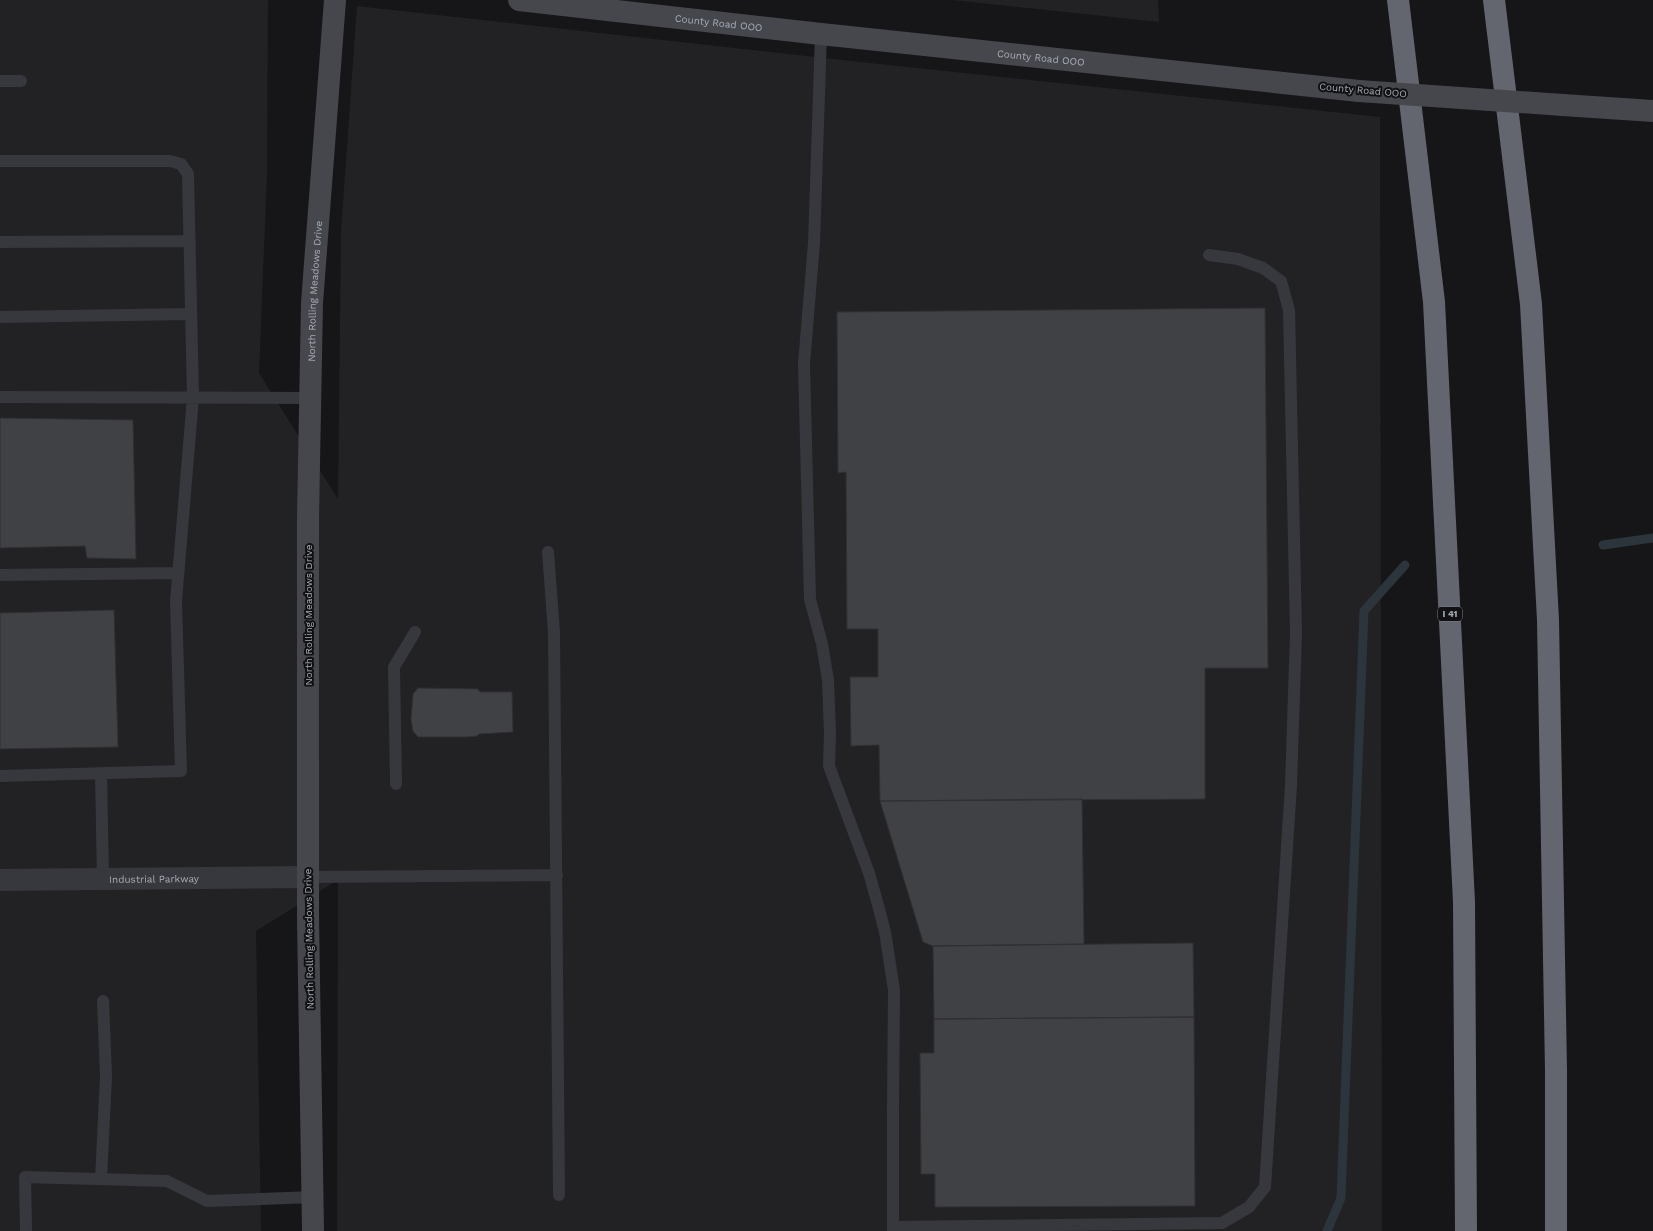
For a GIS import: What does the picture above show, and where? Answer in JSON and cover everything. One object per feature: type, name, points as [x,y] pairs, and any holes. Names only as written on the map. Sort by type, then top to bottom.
[{"type":"highway","name":"I 41","points":[[1398,0],[1434,302],[1464,902],[1466,1231]]},
{"type":"highway","points":[[1494,0],[1531,304],[1546,597],[1556,1054],[1556,1231]]},
{"type":"main road","name":"North Rolling Meadows Drive","points":[[313,1231],[308,877],[308,517],[310,398],[312,303],[335,0]]},
{"type":"main road","name":"County Road OOO","points":[[519,0],[821,34],[1359,91],[1653,111]]},
{"type":"street","name":"Industrial Parkway","points":[[0,880],[308,877]]},
{"type":"lane","points":[[821,34],[814,243],[804,364],[810,599],[822,644],[828,680],[830,733],[829,766],[869,873],[885,932],[894,990],[893,1229],[1222,1223],[1249,1207],[1265,1187],[1291,785],[1296,648],[1289,310],[1281,281],[1263,268],[1238,259],[1209,255]]},
{"type":"lane","points":[[0,80],[21,81]]},
{"type":"lane","points":[[0,161],[170,161],[181,164],[188,174],[193,397],[176,601],[182,771],[0,776]]},
{"type":"lane","points":[[0,242],[190,242]]},
{"type":"lane","points":[[0,317],[191,314]]},
{"type":"lane","points":[[0,396],[310,398]]},
{"type":"lane","points":[[548,552],[554,632],[559,1195]]},
{"type":"lane","points":[[0,575],[178,573]]},
{"type":"lane","points":[[396,784],[394,667],[415,632]]},
{"type":"lane","points":[[101,773],[103,879]]},
{"type":"lane","points":[[308,877],[557,875]]},
{"type":"lane","points":[[101,1179],[106,1077],[102,1001]]},
{"type":"lane","points":[[26,1231],[25,1177],[167,1181],[207,1202],[313,1197]]},
{"type":"shaded area","points":[[0,0],[268,0],[267,175],[259,373],[338,499],[341,231],[357,6],[842,60],[1380,117],[1382,1231],[337,1231],[338,880],[256,931],[261,1231],[0,1231]]},
{"type":"shaded area","points":[[952,0],[1158,0],[1159,22]]},
{"type":"building","points":[[1265,308],[1268,668],[1205,668],[1205,799],[880,801],[879,745],[851,746],[850,677],[878,677],[878,629],[847,629],[846,472],[838,473],[837,312]]},
{"type":"building","points":[[0,418],[133,420],[136,559],[87,558],[85,546],[0,548]]},
{"type":"building","points":[[114,610],[118,747],[0,749],[0,613]]},
{"type":"building","points":[[418,688],[478,689],[480,692],[512,692],[513,732],[479,734],[477,736],[467,737],[418,737],[413,731],[411,719],[413,694]]},
{"type":"building","points":[[1082,799],[1084,944],[933,946],[923,942],[880,801]]},
{"type":"building","points":[[1193,943],[1194,1017],[934,1019],[933,946]]},
{"type":"building","points":[[1194,1017],[1195,1206],[935,1207],[935,1174],[921,1174],[920,1053],[934,1053],[934,1019]]},
{"type":"waterway","points":[[1603,545],[1653,538]]},
{"type":"waterway","points":[[1327,1231],[1341,1198],[1364,611],[1405,565]]}]
